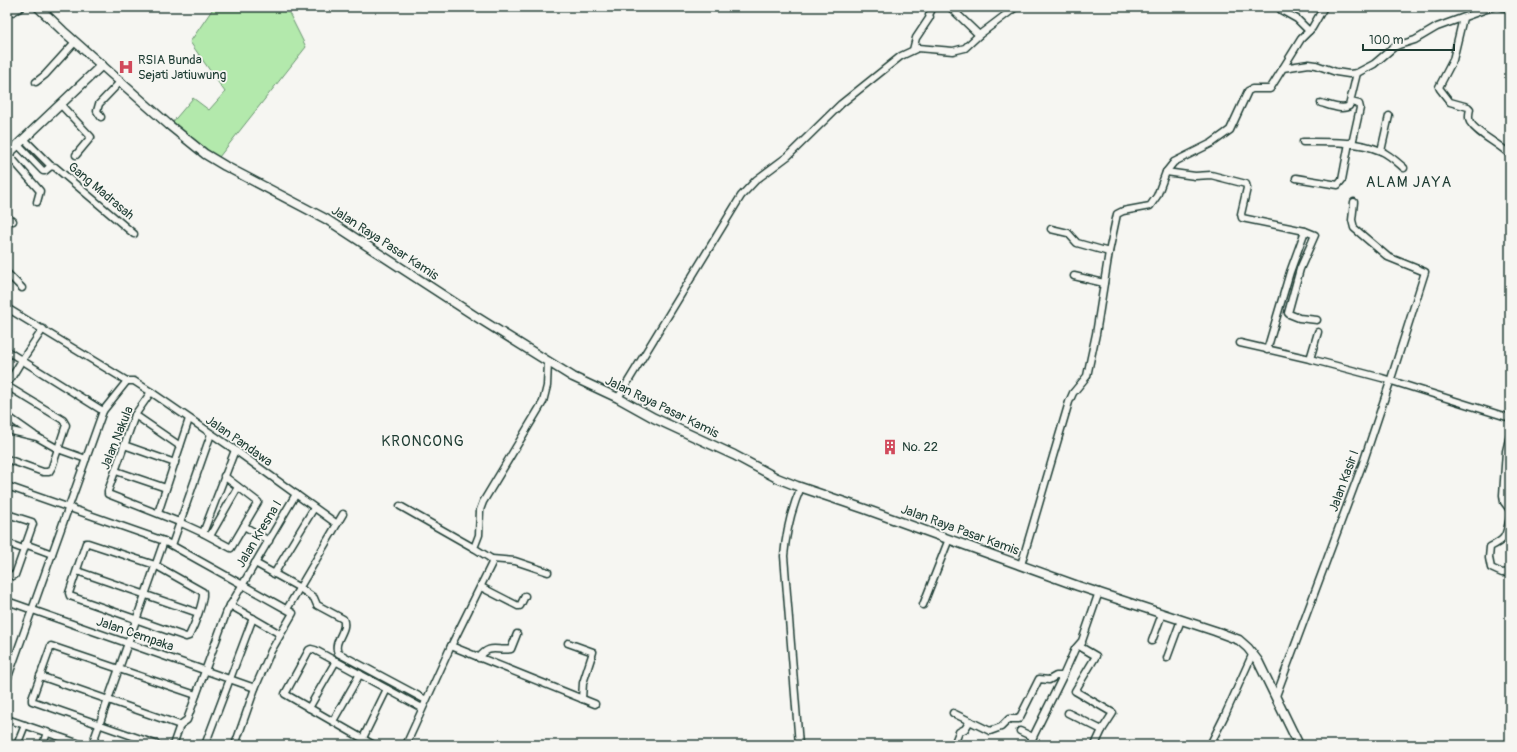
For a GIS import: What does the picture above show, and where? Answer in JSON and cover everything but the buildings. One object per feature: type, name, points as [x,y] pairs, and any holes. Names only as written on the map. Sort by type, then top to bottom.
[{"type":"highway","points":[[7,13],[19,7]]},
{"type":"main road","name":"Jalan Raya Pasar Kamis","points":[[38,7],[75,42],[121,81],[169,125],[205,154],[326,219],[573,377],[618,398],[654,418],[734,455],[777,478],[1021,566],[1233,638],[1244,644],[1253,653],[1276,696],[1299,745]]},
{"type":"main road","points":[[7,154],[102,65]]},
{"type":"street","points":[[913,50],[914,43],[930,18],[929,15],[933,7]]},
{"type":"street","points":[[950,7],[979,35]]},
{"type":"street","points":[[618,398],[747,188],[788,156],[852,95],[901,56],[913,50],[925,48],[954,51],[965,48],[979,35],[1016,7]]},
{"type":"street","points":[[1021,566],[1069,402],[1073,393],[1087,376],[1096,334],[1109,252],[1117,214],[1123,211],[1150,206],[1157,196],[1166,172],[1174,162],[1226,135],[1234,123],[1250,90],[1255,88],[1270,89],[1301,39],[1309,31],[1324,7]]},
{"type":"street","points":[[1283,68],[1309,64],[1336,72],[1349,74],[1358,72],[1380,60],[1394,48],[1415,40],[1437,27],[1492,7]]},
{"type":"street","points":[[1502,7],[1510,9]]},
{"type":"street","points":[[1280,10],[1297,20],[1309,31]]},
{"type":"street","points":[[1463,18],[1454,56],[1440,86],[1440,90],[1450,102],[1468,107],[1470,109],[1469,120],[1471,123],[1482,134],[1495,142],[1510,155]]},
{"type":"street","points":[[36,82],[45,75],[75,42]]},
{"type":"street","points":[[1321,103],[1346,108],[1351,102],[1358,72]]},
{"type":"street","points":[[101,117],[97,111],[99,104],[121,81]]},
{"type":"street","points":[[1296,178],[1338,185],[1342,180],[1360,108],[1359,104],[1351,102]]},
{"type":"street","points":[[61,105],[91,137],[76,155]]},
{"type":"street","points":[[1381,151],[1390,116]]},
{"type":"street","points":[[24,139],[51,166]]},
{"type":"street","points":[[1303,142],[1350,144],[1381,151],[1404,168]]},
{"type":"street","name":"Gang Madrasah","points":[[18,145],[42,171],[45,171],[51,166],[55,167],[134,234]]},
{"type":"street","points":[[7,154],[40,191],[37,202]]},
{"type":"street","points":[[1166,172],[1196,176],[1211,175],[1246,184],[1247,188],[1241,214],[1242,218],[1305,231],[1315,235],[1300,269],[1288,312],[1289,314],[1299,318],[1316,320]]},
{"type":"street","name":"Jalan Kasir I","points":[[1276,696],[1356,482],[1425,272],[1388,256],[1354,228],[1352,220],[1354,202]]},
{"type":"street","points":[[7,217],[13,221]]},
{"type":"street","points":[[1051,229],[1068,234],[1077,243],[1109,252]]},
{"type":"street","points":[[1267,350],[1290,272],[1305,231]]},
{"type":"street","points":[[7,273],[22,288]]},
{"type":"street","points":[[1074,276],[1104,283]]},
{"type":"street","name":"Jalan Pandawa","points":[[7,308],[127,381],[134,381],[151,392],[235,450],[337,524]]},
{"type":"street","points":[[7,459],[46,472],[50,470],[66,427],[65,421],[7,385],[43,329]]},
{"type":"street","points":[[1310,359],[1318,332]]},
{"type":"street","points":[[1240,343],[1310,359],[1510,418]]},
{"type":"street","points":[[7,350],[104,411]]},
{"type":"street","points":[[474,548],[479,535],[480,510],[483,502],[543,402],[547,386],[548,362]]},
{"type":"street","points":[[7,680],[104,411],[127,381]]},
{"type":"street","name":"Jalan Nakula","points":[[151,392],[135,415],[108,494],[158,513]]},
{"type":"street","points":[[135,415],[180,446]]},
{"type":"street","points":[[7,416],[37,437],[58,448],[86,459]]},
{"type":"street","points":[[189,419],[158,513],[207,535],[231,548],[258,502],[224,476]]},
{"type":"street","points":[[7,430],[37,437]]},
{"type":"street","points":[[172,545],[179,522],[212,434]]},
{"type":"street","points":[[1510,435],[1506,451],[1503,495],[1504,502],[1510,510]]},
{"type":"street","points":[[124,446],[175,463]]},
{"type":"street","points":[[207,535],[224,476],[235,450]]},
{"type":"street","points":[[116,471],[166,488]]},
{"type":"street","points":[[7,486],[164,541],[293,613],[271,650],[255,688],[235,745]]},
{"type":"street","points":[[207,535],[238,487]]},
{"type":"street","points":[[799,745],[784,556],[786,533],[791,512],[801,487]]},
{"type":"street","name":"Jalan Kresna I","points":[[173,745],[180,725],[184,724],[187,720],[227,611],[296,494]]},
{"type":"street","points":[[400,506],[492,559],[515,561],[548,572]]},
{"type":"street","points":[[274,574],[314,508]]},
{"type":"street","points":[[7,514],[32,523],[14,575],[7,574]]},
{"type":"street","points":[[287,610],[342,514]]},
{"type":"street","points":[[1510,518],[1506,536],[1499,543],[1490,547],[1489,558],[1490,568],[1502,573],[1510,572]]},
{"type":"street","points":[[244,526],[269,540]]},
{"type":"street","points":[[923,605],[949,539]]},
{"type":"street","points":[[92,745],[164,541]]},
{"type":"street","points":[[7,543],[52,554]]},
{"type":"street","points":[[88,543],[156,565],[203,592],[198,613],[189,636],[186,637],[70,596],[69,593],[86,544],[88,543]]},
{"type":"street","points":[[406,745],[451,646],[492,565],[492,559]]},
{"type":"street","points":[[255,563],[300,588],[314,598],[317,605],[344,620],[345,627],[336,649],[338,653],[426,700]]},
{"type":"street","points":[[77,571],[198,613]]},
{"type":"street","points":[[480,587],[520,607],[525,596]]},
{"type":"street","points":[[1029,745],[1075,649],[1082,641],[1100,593]]},
{"type":"street","points":[[1095,745],[1102,730],[1113,713],[1075,691],[1096,656],[1079,646],[1082,642],[1100,593]]},
{"type":"street","name":"Jalan Cempaka","points":[[7,601],[255,688]]},
{"type":"street","points":[[230,605],[280,634]]},
{"type":"street","points":[[1152,641],[1162,614]]},
{"type":"street","points":[[205,745],[253,618]]},
{"type":"street","points":[[1167,658],[1181,620]]},
{"type":"street","points":[[479,658],[486,650],[494,648],[511,648],[517,634]]},
{"type":"street","points":[[568,643],[593,652],[583,684],[582,699]]},
{"type":"street","points":[[158,745],[32,701],[51,646],[52,645],[196,695]]},
{"type":"street","points":[[451,646],[595,704]]},
{"type":"street","points":[[372,744],[285,694],[308,651],[313,649],[422,708]]},
{"type":"street","points":[[1210,745],[1253,653]]},
{"type":"street","points":[[7,659],[14,661]]},
{"type":"street","points":[[310,708],[336,661]]},
{"type":"street","points":[[333,721],[360,674]]},
{"type":"street","points":[[40,676],[180,725]]},
{"type":"street","points":[[953,713],[990,731],[1001,727],[1009,719],[1019,719],[1039,678],[1049,680],[1056,676],[1063,676]]},
{"type":"street","points":[[363,738],[388,690]]},
{"type":"street","points":[[1068,712],[1102,730]]},
{"type":"street","points":[[7,719],[47,732],[68,743],[83,745]]},
{"type":"street","points":[[954,745],[960,732],[965,729],[970,721]]},
{"type":"street","points":[[17,745],[25,725]]},
{"type":"street","points":[[1020,731],[1033,737]]},
{"type":"street","points":[[43,745],[47,732]]},
{"type":"green space","points":[[214,7],[286,7],[306,47],[219,157],[194,143],[171,124],[193,98],[209,110],[225,92],[190,42]]},
{"type":"place","name":"RSIA Bunda Sejati Jatiuwung","points":[[126,67]]},
{"type":"place","name":"No. 22","points":[[890,447]]},
{"type":"district","name":"ALAM JAYA","points":[[1409,182]]},
{"type":"district","name":"KRONCONG","points":[[423,441]]}]
